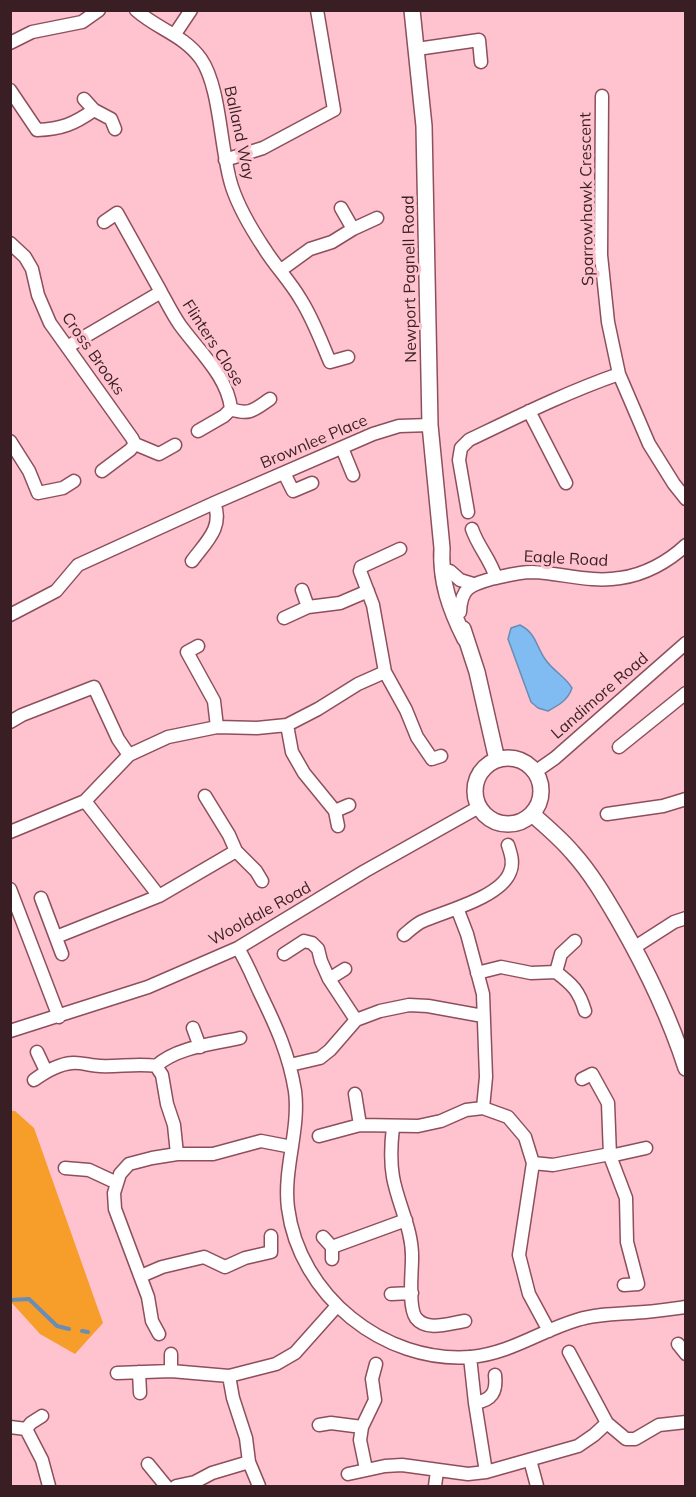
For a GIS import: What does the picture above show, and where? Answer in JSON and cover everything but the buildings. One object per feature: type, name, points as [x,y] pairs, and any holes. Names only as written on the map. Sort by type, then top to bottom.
[{"type":"main road","name":"Newport Pagnell Road","points":[[412,10],[424,126],[430,425],[442,548],[441,567],[453,614],[477,672],[497,760]]},
{"type":"main road","name":"Newport Pagnell Road","points":[[442,548],[450,570],[465,639]]},
{"type":"main road","points":[[518,759],[535,772],[540,782],[541,794],[538,804],[532,814],[522,821],[510,824],[498,822],[487,817],[479,807],[475,796],[475,785],[479,774],[487,765],[497,760],[518,759]]},
{"type":"main road","points":[[532,814],[572,852],[600,888],[635,947],[672,1026],[686,1068]]},
{"type":"street","points":[[10,43],[32,33],[82,22],[99,10]]},
{"type":"street","name":"Balland Way","points":[[136,10],[187,43],[201,60],[211,79],[225,160],[233,188],[264,249],[302,301],[330,362]]},
{"type":"street","points":[[175,34],[191,10]]},
{"type":"street","points":[[225,160],[262,148],[321,115],[340,109],[312,11]]},
{"type":"street","points":[[417,49],[479,40],[481,62]]},
{"type":"street","points":[[10,90],[37,130],[53,130],[76,123],[94,110]]},
{"type":"street","name":"Sparrowhawk Crescent","points":[[602,96],[601,255],[608,322],[619,374],[649,444],[686,499]]},
{"type":"street","points":[[84,99],[94,110],[111,119],[116,129]]},
{"type":"street","points":[[341,207],[353,228]]},
{"type":"street","name":"Flinters Close","points":[[104,222],[117,213],[180,324],[220,378],[230,400],[231,409],[224,416],[198,431]]},
{"type":"street","points":[[281,270],[309,249],[332,242],[353,228],[377,218]]},
{"type":"street","name":"Cross Brooks","points":[[10,243],[25,257],[32,269],[38,295],[50,323],[135,444]]},
{"type":"street","name":"Flinters Close","points":[[67,347],[161,292]]},
{"type":"street","points":[[317,366],[348,357]]},
{"type":"street","points":[[468,512],[459,460],[461,448],[469,440],[579,387],[619,374]]},
{"type":"street","points":[[231,409],[245,413],[270,399]]},
{"type":"street","points":[[529,411],[567,483]]},
{"type":"street","name":"Brownlee Place","points":[[10,615],[56,591],[78,565],[214,503],[373,434],[399,426],[430,425]]},
{"type":"street","points":[[10,441],[29,471],[38,493],[63,488],[74,481]]},
{"type":"street","points":[[102,471],[135,444],[159,454],[176,445]]},
{"type":"street","points":[[342,448],[353,475]]},
{"type":"street","points":[[284,473],[293,492],[312,483]]},
{"type":"street","points":[[192,561],[213,531],[219,515],[214,503]]},
{"type":"street","points":[[472,529],[477,545],[492,566],[496,578]]},
{"type":"street","name":"Eagle Road","points":[[473,584],[515,573],[534,572],[597,580],[621,578],[644,572],[662,563],[686,545]]},
{"type":"street","points":[[400,549],[361,567],[360,571],[373,605],[385,672],[406,710],[417,737],[432,759],[441,756]]},
{"type":"street","points":[[450,570],[460,580],[473,584]]},
{"type":"street","points":[[460,612],[460,601],[464,592],[473,584]]},
{"type":"street","points":[[303,590],[308,608]]},
{"type":"street","points":[[284,618],[308,608],[340,603],[368,591]]},
{"type":"street","name":"Landimore Road","points":[[535,772],[555,758],[686,643]]},
{"type":"street","points":[[198,645],[187,652],[214,701],[217,727]]},
{"type":"street","points":[[10,832],[85,801],[129,755],[168,737],[217,727],[257,728],[287,725],[358,684],[385,672]]},
{"type":"street","points":[[10,722],[22,715],[94,687],[118,739],[129,755]]},
{"type":"street","points":[[619,747],[686,693]]},
{"type":"street","points":[[287,725],[292,752],[304,773],[335,811],[338,826]]},
{"type":"street","points":[[205,796],[236,851],[256,871],[262,881]]},
{"type":"street","points":[[607,814],[663,806],[686,799]]},
{"type":"street","points":[[85,801],[159,896]]},
{"type":"street","points":[[335,811],[349,805]]},
{"type":"street","name":"Wooldale Road","points":[[10,1031],[60,1017],[148,987],[238,948],[479,807]]},
{"type":"street","points":[[404,935],[421,921],[476,901],[502,884],[510,873],[513,860],[508,845]]},
{"type":"street","points":[[56,937],[159,896],[236,851]]},
{"type":"street","points":[[10,889],[60,1017]]},
{"type":"street","points":[[41,898],[62,954]]},
{"type":"street","points":[[457,908],[467,934],[483,994],[486,1077],[483,1108]]},
{"type":"street","points":[[635,947],[674,922],[686,918]]},
{"type":"street","points":[[284,954],[304,941],[312,943],[318,949],[329,979],[356,1020]]},
{"type":"street","points":[[556,972],[561,954],[575,941]]},
{"type":"street","points":[[238,948],[280,1032],[290,1065],[295,1094],[296,1121],[288,1172],[287,1208],[293,1232],[314,1279],[336,1307],[367,1330],[396,1345],[420,1352],[470,1357],[502,1351],[579,1319],[686,1307]]},
{"type":"street","points":[[477,974],[501,967],[531,973],[556,972],[580,995],[585,1011]]},
{"type":"street","points":[[329,979],[345,969]]},
{"type":"street","points":[[290,1065],[320,1058],[356,1020],[380,1011],[409,1005],[483,1016]]},
{"type":"street","points":[[193,1028],[206,1046]]},
{"type":"street","points":[[156,1066],[165,1058],[240,1038]]},
{"type":"street","points":[[37,1052],[46,1071]]},
{"type":"street","points":[[34,1080],[46,1071],[72,1063],[97,1066],[147,1064],[156,1066],[162,1075],[174,1125],[177,1154]]},
{"type":"street","points":[[582,1079],[592,1074],[608,1103],[610,1155],[626,1198],[627,1242],[638,1284],[624,1286]]},
{"type":"street","points":[[355,1094],[360,1125]]},
{"type":"street","points":[[320,1136],[360,1125],[418,1126],[441,1121],[466,1110],[483,1108],[508,1117],[525,1137],[532,1164],[519,1255],[529,1294],[549,1331]]},
{"type":"street","points":[[393,1126],[390,1150],[393,1178],[406,1220],[412,1254],[412,1310],[416,1319],[432,1326],[465,1321]]},
{"type":"street","points":[[159,1334],[152,1321],[148,1297],[115,1209],[114,1192],[120,1174],[129,1164],[177,1154],[213,1154],[261,1141],[292,1147]]},
{"type":"street","points":[[532,1164],[553,1165],[646,1148]]},
{"type":"street","points":[[65,1168],[90,1170],[117,1183]]},
{"type":"street","points":[[329,1248],[406,1220]]},
{"type":"street","points":[[141,1276],[162,1267],[204,1257],[225,1267],[245,1258],[271,1252],[271,1236]]},
{"type":"street","points":[[391,1294],[412,1293]]},
{"type":"street","points":[[117,1373],[171,1371],[229,1376],[276,1364],[295,1353],[336,1307]]},
{"type":"street","points":[[569,1352],[607,1423],[626,1439],[635,1439],[659,1425],[686,1422]]},
{"type":"street","points":[[171,1354],[171,1371]]},
{"type":"street","points":[[470,1357],[486,1472]]},
{"type":"street","points":[[366,1469],[360,1440],[362,1427],[375,1400],[372,1379],[376,1364]]},
{"type":"street","points":[[139,1372],[140,1393]]},
{"type":"street","points":[[475,1402],[483,1402],[492,1396],[496,1386],[495,1375]]},
{"type":"street","points":[[229,1376],[233,1398],[246,1438],[249,1462],[259,1486]]},
{"type":"street","points":[[26,1429],[42,1416]]},
{"type":"street","points":[[320,1425],[331,1423],[362,1427]]},
{"type":"street","points":[[348,1474],[366,1469],[402,1465],[468,1474],[486,1472],[578,1446],[607,1423]]},
{"type":"street","points":[[10,1427],[26,1429]]},
{"type":"street","points":[[26,1429],[42,1460],[49,1486]]},
{"type":"street","points":[[530,1460],[537,1486]]},
{"type":"street","points":[[176,1486],[195,1482],[212,1473],[249,1462]]},
{"type":"street","points":[[148,1464],[163,1483]]},
{"type":"street","points":[[435,1486],[437,1471]]},
{"type":"shaded area","points":[[11,1111],[15,1111],[34,1128],[103,1323],[75,1354],[40,1334],[11,1302]]},
{"type":"water","points":[[520,625],[533,636],[548,663],[572,688],[566,699],[548,711],[538,708],[531,702],[508,639],[511,628]]},
{"type":"waterway","points":[[10,1300],[29,1299],[57,1326],[69,1329]]},
{"type":"waterway","points":[[82,1331],[88,1332]]}]
